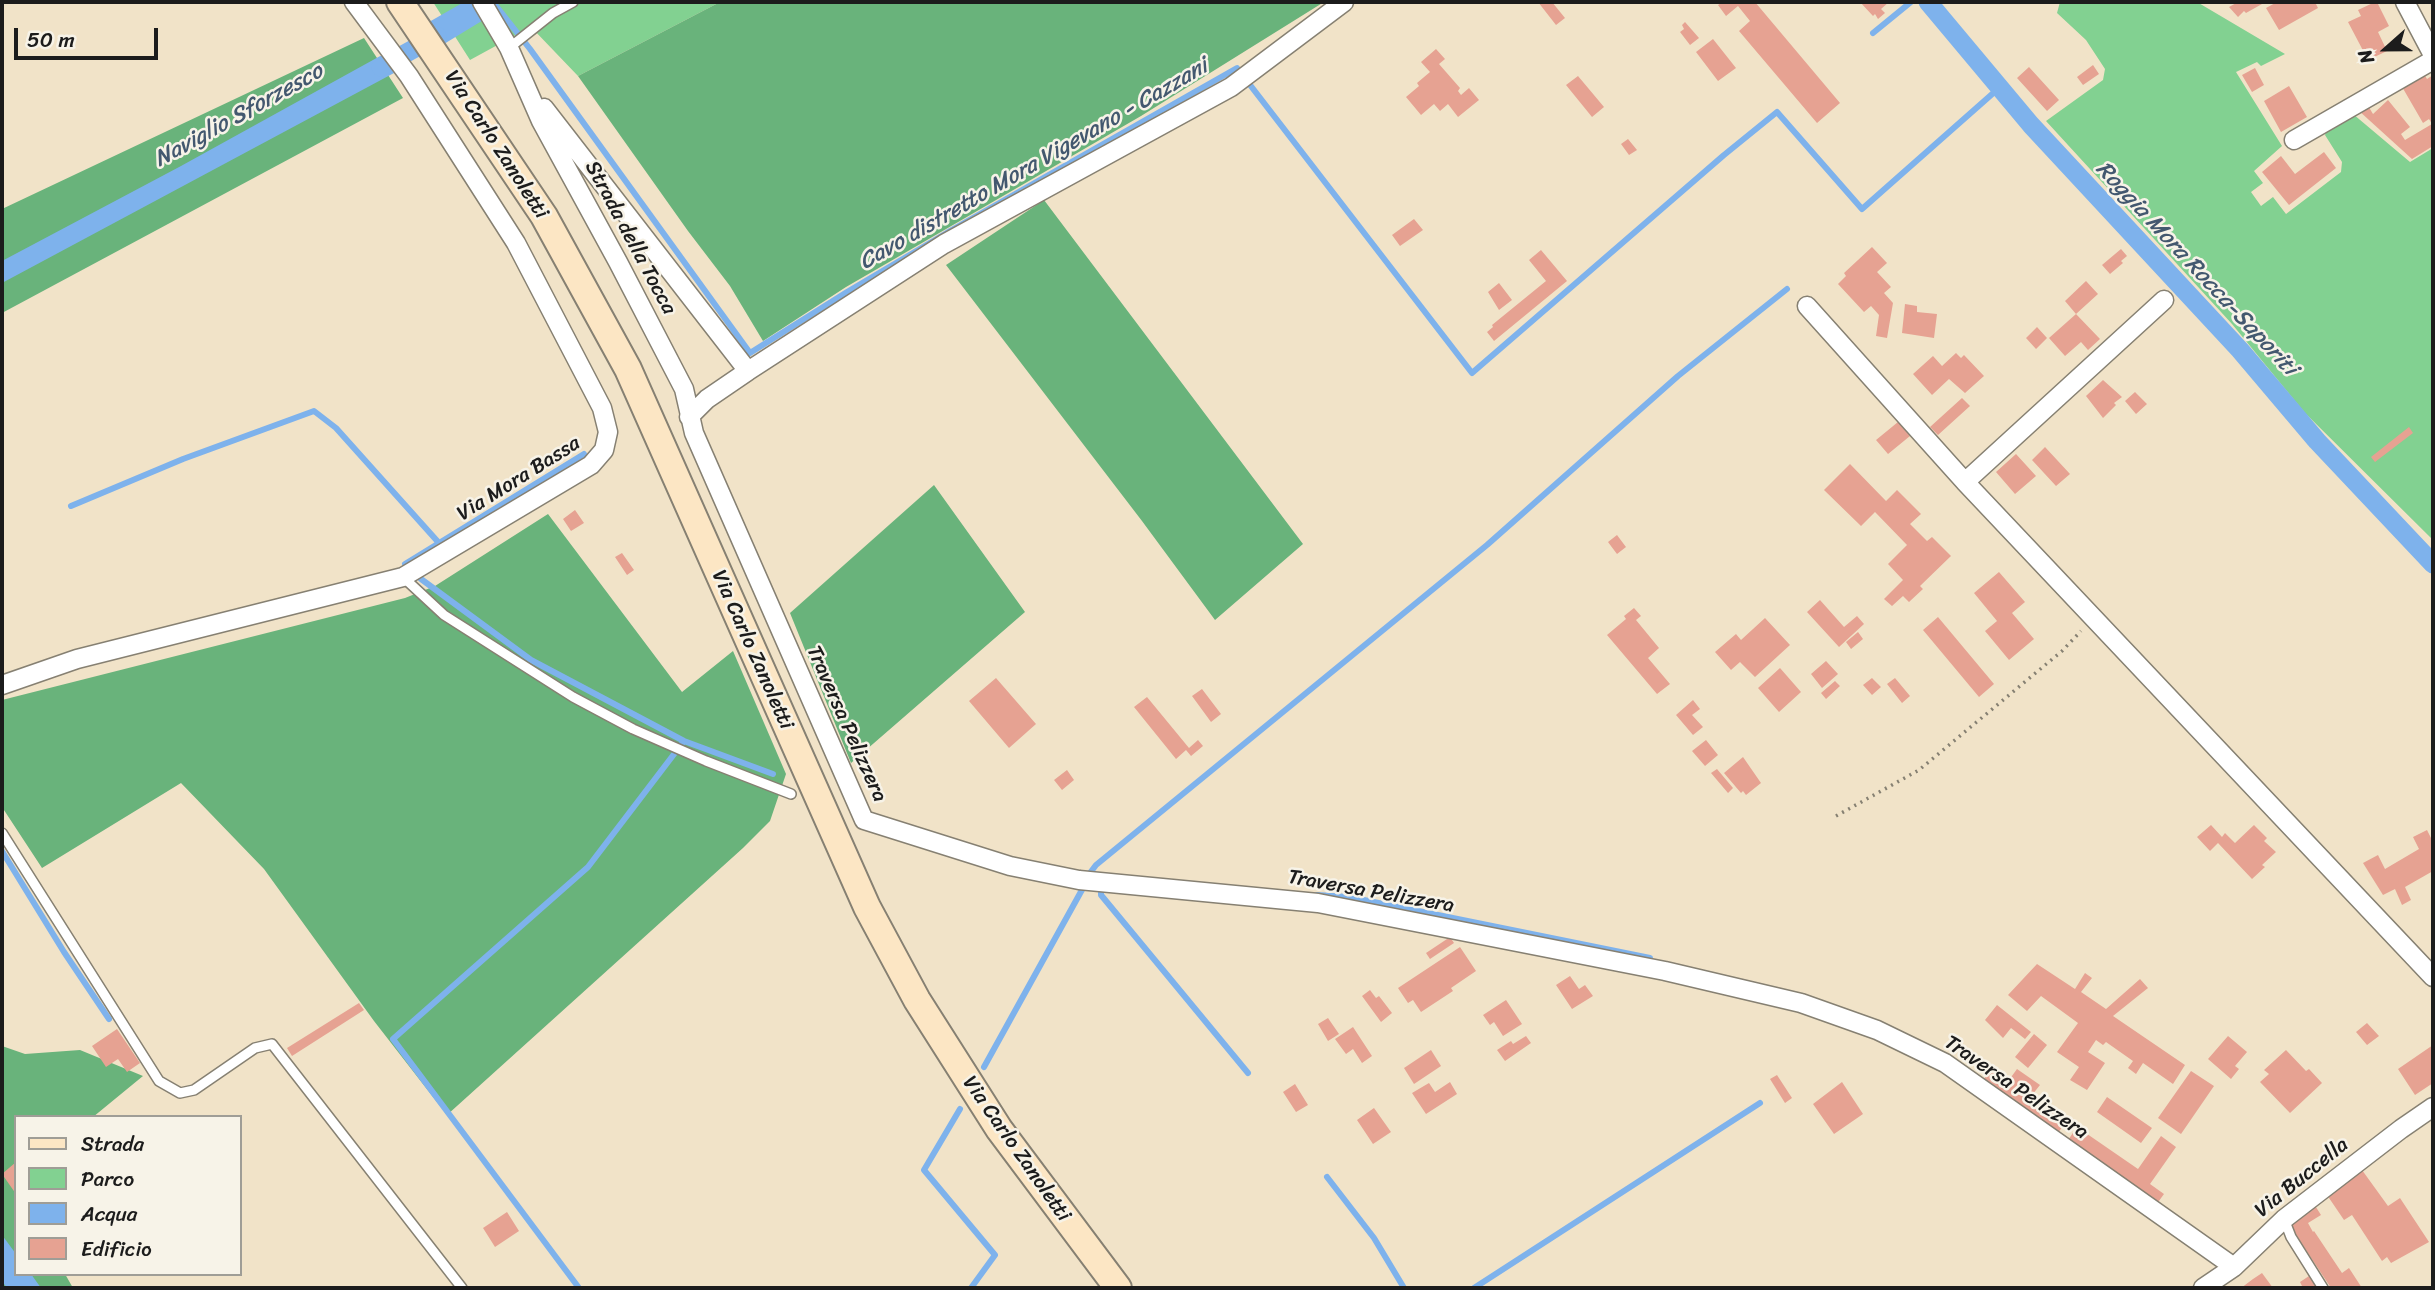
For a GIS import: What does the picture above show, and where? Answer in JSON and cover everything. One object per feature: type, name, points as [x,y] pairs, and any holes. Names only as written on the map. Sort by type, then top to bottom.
[{"type":"main road","name":"Via Carlo Zanoletti","points":[[406,10],[544,216],[628,369],[824,814],[867,907],[917,1000],[999,1129],[1118,1288]]},
{"type":"street","name":"Via Mora Bassa","points":[[2,685],[77,659],[410,573],[591,464],[604,450],[608,432],[602,408],[516,243],[409,76],[354,2]]},
{"type":"street","points":[[689,417],[707,399],[748,371],[944,244],[1121,149],[1244,77],[1344,2]]},
{"type":"street","points":[[2294,140],[2433,57],[2405,2]]},
{"type":"street","name":"Strada della Tocca","points":[[487,9],[512,45],[541,121],[684,389],[689,417]]},
{"type":"street","name":"Strada della Tocca","points":[[524,82],[748,371]]},
{"type":"street","points":[[1965,482],[2164,300]]},
{"type":"street","points":[[1807,306],[1965,482],[2433,977]]},
{"type":"street","name":"Traversa Pelizzera","points":[[689,417],[864,820],[1010,866],[1079,880],[1318,903],[1665,971],[1801,1003],[1877,1030],[1945,1063],[2234,1267]]},
{"type":"street","name":"Via Buccella","points":[[2203,1288],[2234,1267],[2284,1219],[2433,1107]]},
{"type":"lane","points":[[512,45],[553,13],[573,2]]},
{"type":"lane","points":[[410,573],[444,615],[573,697],[671,746],[791,794]]},
{"type":"lane","points":[[2,833],[159,1081],[180,1093],[194,1090],[255,1048],[272,1044],[462,1288]]},
{"type":"lane","points":[[2284,1219],[2291,1237],[2323,1288]]},
{"type":"path","points":[[1836,816],[1919,770],[2079,635],[2091,614]]},
{"type":"green space","points":[[433,2],[720,2],[578,76],[532,28],[470,60]]},
{"type":"green space","points":[[720,2],[1324,2],[1141,116],[846,287],[763,341],[730,286],[578,76]]},
{"type":"green space","points":[[2060,2],[2197,2],[2285,54],[2261,66],[2257,62],[2236,72],[2282,146],[2254,171],[2263,183],[2251,192],[2261,206],[2273,197],[2286,214],[2341,172],[2342,162],[2325,135],[2327,130],[2353,114],[2410,162],[2433,148],[2433,540],[2304,412],[2232,324],[2046,121],[2103,80],[2105,69],[2086,40],[2057,13]]},
{"type":"green space","points":[[364,38],[403,98],[2,313],[2,209]]},
{"type":"green space","points":[[1044,200],[1303,544],[1215,620],[946,265]]},
{"type":"green space","points":[[934,485],[1025,612],[851,763],[790,613]]},
{"type":"green space","points":[[548,514],[682,692],[733,651],[786,774],[770,821],[447,1115],[374,1021],[264,869],[181,783],[42,868],[2,807],[2,700],[405,598],[435,586]]},
{"type":"green space","points":[[2,1046],[25,1054],[80,1050],[143,1076],[95,1115],[14,1115],[14,1276],[66,1276],[73,1288],[2,1288]]},
{"type":"water","points":[[464,2],[474,2],[485,19],[444,44],[429,22]]},
{"type":"water","points":[[382,55],[394,73],[2,283],[2,261]]},
{"type":"water","points":[[2,1235],[14,1251],[14,1276],[32,1276],[41,1288],[7,1288],[2,1281]]},
{"type":"building","points":[[1538,2],[1552,2],[1565,18],[1556,25]]},
{"type":"building","points":[[1723,2],[1755,2],[1840,103],[1817,123],[1739,31],[1750,21],[1738,6],[1726,16],[1718,5]]},
{"type":"building","points":[[1860,2],[1889,2],[1881,9],[1885,13],[1878,19]]},
{"type":"building","points":[[2238,2],[2262,4],[2246,13],[2244,11],[2238,17],[2229,7]]},
{"type":"building","points":[[2277,2],[2315,2],[2318,8],[2279,30],[2266,8]]},
{"type":"building","points":[[2375,2],[2389,26],[2378,32],[2387,51],[2368,60],[2348,22],[2361,16],[2358,10]]},
{"type":"building","points":[[1685,22],[1699,38],[1690,45],[1680,32],[1684,29],[1682,25]]},
{"type":"building","points":[[1713,39],[1736,68],[1718,81],[1696,52]]},
{"type":"building","points":[[1436,49],[1445,59],[1439,64],[1460,88],[1458,91],[1461,95],[1469,88],[1479,100],[1458,117],[1448,104],[1440,111],[1434,104],[1421,115],[1406,97],[1430,72],[1421,62]]},
{"type":"building","points":[[2093,65],[2099,74],[2083,85],[2077,77]]},
{"type":"building","points":[[2029,67],[2059,100],[2047,111],[2017,78]]},
{"type":"building","points":[[2255,68],[2264,85],[2252,92],[2242,75]]},
{"type":"building","points":[[2421,69],[2427,79],[2433,75],[2433,146],[2412,159],[2358,110],[2367,104],[2373,114],[2388,100],[2410,127],[2401,134],[2405,140],[2432,124],[2429,119],[2423,123],[2401,85]]},
{"type":"building","points":[[1578,76],[1604,107],[1592,117],[1566,85]]},
{"type":"building","points":[[2289,86],[2307,117],[2281,132],[2264,101]]},
{"type":"building","points":[[1628,139],[1637,150],[1629,155],[1621,144]]},
{"type":"building","points":[[2324,152],[2336,168],[2289,205],[2262,172],[2281,156],[2295,174]]},
{"type":"building","points":[[1414,219],[1423,230],[1400,246],[1392,235]]},
{"type":"building","points":[[1872,247],[1887,263],[1877,272],[1891,287],[1884,293],[1893,303],[1887,338],[1876,336],[1879,315],[1871,306],[1864,312],[1838,284],[1846,276],[1844,273]]},
{"type":"building","points":[[2121,249],[2127,256],[2110,274],[2102,265]]},
{"type":"building","points":[[1541,250],[1567,281],[1494,341],[1487,332],[1492,325],[1546,281],[1529,260]]},
{"type":"building","points":[[2086,281],[2098,294],[2076,314],[2065,301]]},
{"type":"building","points":[[1499,283],[1512,300],[1499,310],[1488,292]]},
{"type":"building","points":[[1905,304],[1917,306],[1917,312],[1937,314],[1934,338],[1902,333]]},
{"type":"building","points":[[2076,314],[2100,339],[2088,350],[2081,342],[2065,356],[2049,338]]},
{"type":"building","points":[[2037,327],[2047,338],[2036,349],[2026,338]]},
{"type":"building","points":[[1956,353],[1961,358],[1964,355],[1984,376],[1965,393],[1949,379],[1932,395],[1913,374],[1933,356],[1942,366]]},
{"type":"building","points":[[2103,380],[2122,397],[2103,418],[2086,396]]},
{"type":"building","points":[[2135,392],[2147,404],[2136,414],[2125,401]]},
{"type":"building","points":[[1962,398],[1970,406],[1938,435],[1930,427]]},
{"type":"building","points":[[1898,422],[1910,436],[1888,454],[1876,440]]},
{"type":"building","points":[[2409,427],[2413,433],[2375,462],[2371,457]]},
{"type":"building","points":[[2045,447],[2070,474],[2056,486],[2032,460]]},
{"type":"building","points":[[2016,454],[2036,476],[2015,494],[1996,472]]},
{"type":"building","points":[[1850,464],[1886,501],[1897,490],[1921,514],[1910,524],[1927,541],[1932,537],[1951,556],[1920,586],[1923,589],[1909,602],[1903,596],[1892,606],[1884,599],[1903,580],[1888,564],[1907,545],[1875,512],[1861,526],[1824,490]]},
{"type":"building","points":[[575,510],[584,523],[571,531],[563,519]]},
{"type":"building","points":[[1617,535],[1626,547],[1617,554],[1608,542]]},
{"type":"building","points":[[622,553],[634,570],[627,575],[615,557]]},
{"type":"building","points":[[1999,572],[2025,602],[2012,613],[2034,639],[2009,660],[1985,631],[1997,621],[1974,593]]},
{"type":"building","points":[[1820,600],[1844,627],[1857,616],[1864,624],[1839,647],[1807,612]]},
{"type":"building","points":[[1634,608],[1641,616],[1636,620],[1659,648],[1648,658],[1670,684],[1657,694],[1607,635],[1626,619],[1624,616]]},
{"type":"building","points":[[1938,617],[1994,684],[1979,697],[1923,630]]},
{"type":"building","points":[[1765,618],[1790,645],[1755,677],[1740,662],[1731,670],[1715,652],[1736,634],[1741,640]]},
{"type":"building","points":[[1858,632],[1863,639],[1851,649],[1846,642]]},
{"type":"building","points":[[1826,661],[1838,674],[1822,688],[1811,674]]},
{"type":"building","points":[[1780,668],[1801,692],[1779,712],[1758,688]]},
{"type":"building","points":[[996,678],[1036,724],[1009,748],[969,701]]},
{"type":"building","points":[[1872,678],[1881,687],[1872,695],[1863,685]]},
{"type":"building","points":[[1895,678],[1910,696],[1902,703],[1887,684]]},
{"type":"building","points":[[1835,681],[1840,686],[1826,699],[1821,693]]},
{"type":"building","points":[[1202,689],[1221,714],[1211,722],[1192,696]]},
{"type":"building","points":[[1147,697],[1189,748],[1198,740],[1203,746],[1191,756],[1186,750],[1176,759],[1134,707]]},
{"type":"building","points":[[1693,700],[1700,709],[1692,715],[1703,727],[1693,735],[1676,715]]},
{"type":"building","points":[[1706,740],[1718,755],[1705,766],[1692,751]]},
{"type":"building","points":[[1743,757],[1761,783],[1746,795],[1743,791],[1741,793],[1724,773]]},
{"type":"building","points":[[1717,769],[1733,788],[1728,793],[1711,773]]},
{"type":"building","points":[[1067,770],[1074,780],[1062,790],[1054,780]]},
{"type":"building","points":[[2211,825],[2222,837],[2225,833],[2235,843],[2254,825],[2267,838],[2264,841],[2276,852],[2252,879],[2218,843],[2210,851],[2197,837]]},
{"type":"building","points":[[2427,830],[2433,842],[2433,871],[2405,887],[2411,900],[2402,905],[2395,889],[2383,895],[2363,863],[2378,855],[2385,869],[2419,849],[2413,837]]},
{"type":"building","points":[[1450,937],[1454,943],[1430,959],[1426,953]]},
{"type":"building","points":[[1460,947],[1476,971],[1451,988],[1453,991],[1421,1012],[1413,1000],[1408,1003],[1398,988]]},
{"type":"building","points":[[2037,964],[2075,989],[2085,973],[2092,978],[2081,992],[2106,1009],[2140,979],[2148,988],[2113,1016],[2185,1065],[2173,1084],[2143,1063],[2136,1074],[2128,1068],[2133,1061],[2106,1042],[2103,1045],[2096,1040],[2088,1052],[2105,1063],[2087,1090],[2070,1080],[2079,1067],[2057,1052],[2078,1023],[2041,996],[2027,1011],[2008,995]]},
{"type":"building","points":[[1570,976],[1579,989],[1585,985],[1593,996],[1572,1009],[1556,985]]},
{"type":"building","points":[[1370,990],[1376,998],[1379,996],[1392,1013],[1381,1022],[1362,996]]},
{"type":"building","points":[[1506,1000],[1522,1024],[1503,1036],[1494,1022],[1490,1025],[1483,1015]]},
{"type":"building","points":[[359,1003],[364,1010],[292,1056],[287,1048]]},
{"type":"building","points":[[1997,1005],[2031,1032],[2025,1039],[2011,1028],[2003,1038],[1985,1020]]},
{"type":"building","points":[[1328,1018],[1339,1034],[1328,1041],[1318,1024]]},
{"type":"building","points":[[2367,1023],[2379,1036],[2367,1045],[2356,1032]]},
{"type":"building","points":[[1353,1027],[1372,1056],[1362,1063],[1353,1049],[1346,1054],[1335,1039]]},
{"type":"building","points":[[117,1029],[140,1063],[127,1072],[118,1059],[106,1067],[92,1046]]},
{"type":"building","points":[[2034,1034],[2047,1045],[2028,1068],[2015,1057]]},
{"type":"building","points":[[1526,1036],[1531,1043],[1505,1061],[1497,1050]]},
{"type":"building","points":[[2228,1036],[2247,1052],[2235,1066],[2239,1069],[2231,1079],[2208,1059]]},
{"type":"building","points":[[2433,1045],[2433,1083],[2415,1095],[2398,1069]]},
{"type":"building","points":[[1431,1050],[1441,1066],[1414,1084],[1404,1068]]},
{"type":"building","points":[[2286,1050],[2322,1083],[2290,1113],[2260,1082],[2269,1074],[2264,1070]]},
{"type":"building","points":[[1992,1068],[2009,1080],[2017,1069],[2040,1085],[2032,1095],[2067,1120],[2056,1136],[1981,1083]]},
{"type":"building","points":[[2191,1071],[2214,1086],[2181,1134],[2158,1118]]},
{"type":"building","points":[[1777,1075],[1792,1098],[1785,1103],[1770,1079]]},
{"type":"building","points":[[1450,1082],[1457,1094],[1426,1114],[1412,1093],[1429,1083],[1435,1092]]},
{"type":"building","points":[[1842,1082],[1863,1114],[1834,1134],[1813,1104]]},
{"type":"building","points":[[1295,1084],[1308,1105],[1296,1112],[1283,1092]]},
{"type":"building","points":[[2107,1097],[2152,1128],[2141,1143],[2097,1112]]},
{"type":"building","points":[[1374,1108],[1391,1132],[1373,1144],[1357,1120]]},
{"type":"building","points":[[2077,1127],[2138,1169],[2161,1136],[2176,1147],[2150,1184],[2164,1194],[2156,1205],[2066,1143]]},
{"type":"building","points":[[14,1164],[14,1191],[2,1174]]},
{"type":"building","points":[[2362,1170],[2388,1206],[2400,1198],[2429,1242],[2391,1263],[2387,1257],[2382,1261],[2352,1215],[2344,1220],[2327,1195]]},
{"type":"building","points":[[2314,1204],[2321,1215],[2308,1223],[2313,1232],[2342,1273],[2349,1268],[2362,1288],[2331,1288],[2290,1226]]},
{"type":"building","points":[[507,1212],[519,1231],[495,1247],[483,1228]]},
{"type":"building","points":[[2262,1273],[2273,1288],[2241,1288],[2253,1279]]},
{"type":"building","points":[[2309,1276],[2317,1288],[2303,1288],[2300,1282]]},
{"type":"waterway","name":"Cavo distretto Mora Vigevano - Cazzani","points":[[493,2],[750,353],[950,231],[1237,68],[1472,373],[1777,112],[1862,209],[1999,88]]},
{"type":"waterway","points":[[1873,33],[1911,2]]},
{"type":"waterway","name":"Roggia Mora Rocca-Saporiti","points":[[1928,2],[2031,125],[2240,350],[2317,441],[2433,564]]},
{"type":"waterway","name":"Naviglio Sforzesco","points":[[381,67],[437,36]]},
{"type":"waterway","points":[[1087,877],[1096,865],[1487,545],[1678,376],[1787,289]]},
{"type":"waterway","points":[[71,506],[183,459],[314,411],[336,428],[439,543]]},
{"type":"waterway","points":[[584,454],[405,564],[421,579],[531,660],[684,741],[773,774]]},
{"type":"waterway","points":[[579,1288],[393,1039],[588,867],[684,741]]},
{"type":"waterway","points":[[2,851],[109,1019]]},
{"type":"waterway","points":[[984,1067],[1083,888]]},
{"type":"waterway","points":[[1101,890],[1101,895],[1248,1073]]},
{"type":"waterway","points":[[1317,895],[1349,897],[1650,958]]},
{"type":"waterway","points":[[1474,1288],[1760,1103]]},
{"type":"waterway","points":[[960,1109],[924,1170],[995,1255],[971,1288]]},
{"type":"waterway","points":[[1327,1177],[1374,1238],[1404,1288]]}]
